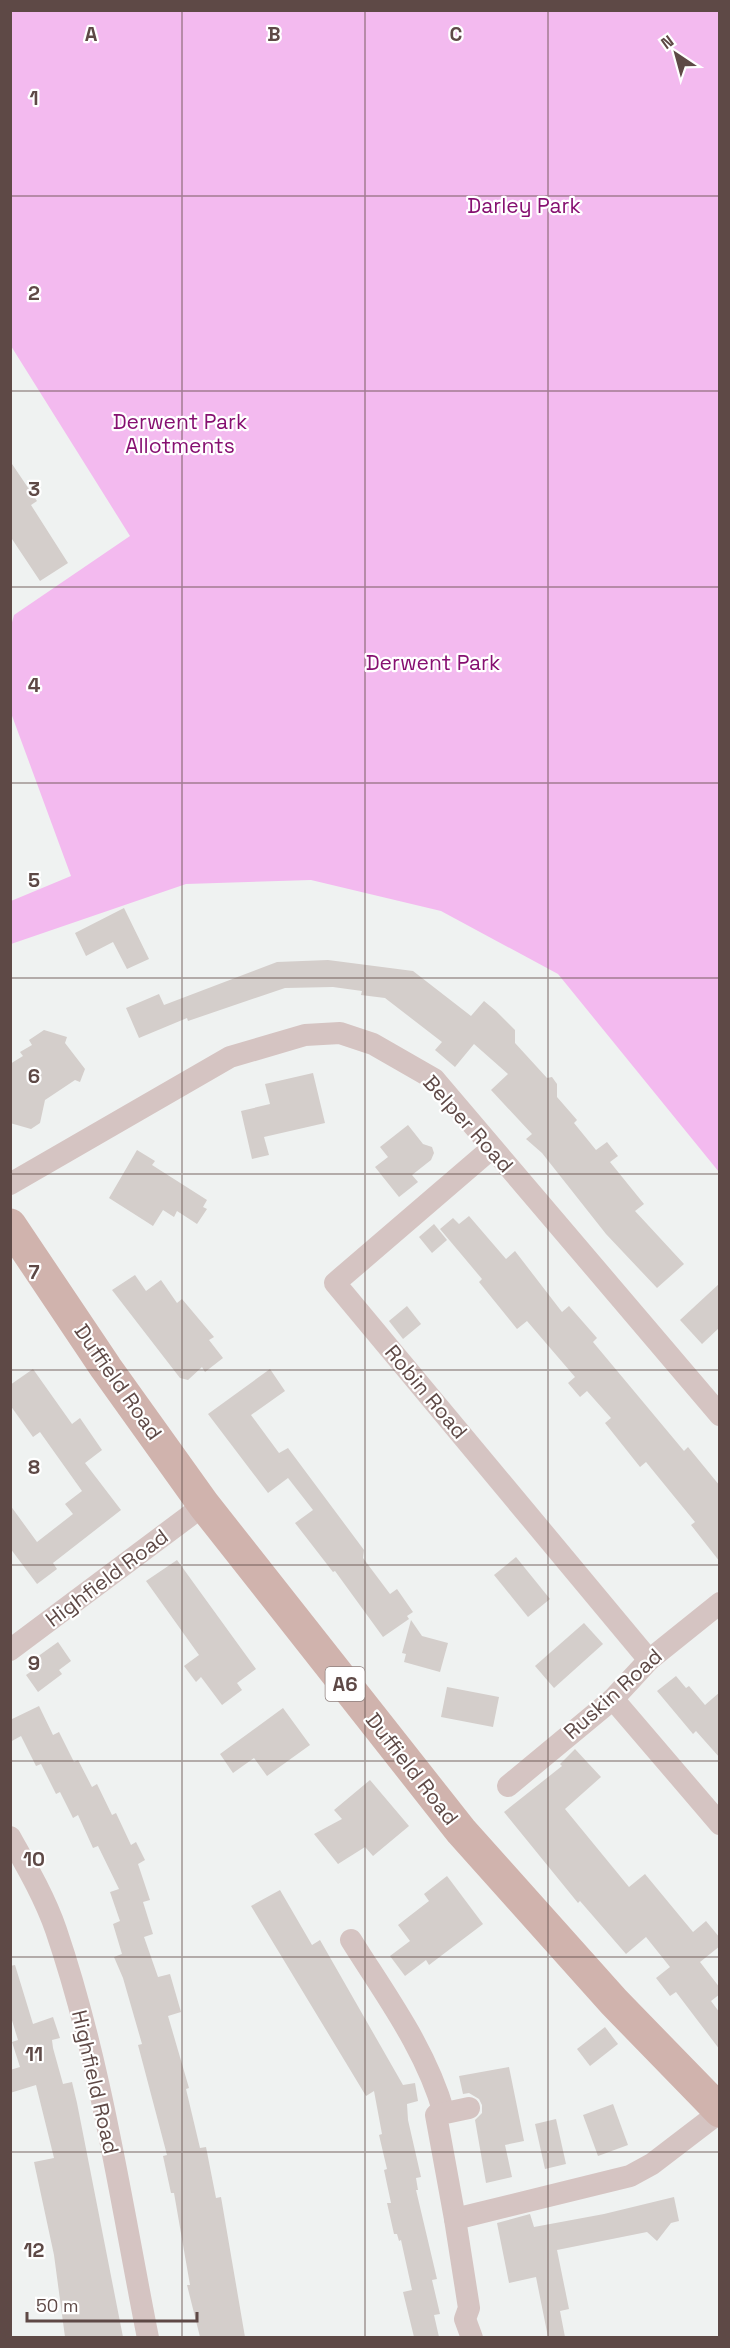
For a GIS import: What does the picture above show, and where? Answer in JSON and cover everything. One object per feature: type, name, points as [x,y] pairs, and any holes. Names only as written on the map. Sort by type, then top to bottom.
[{"type":"main road","name":"Duffield Road","points":[[10,1224],[106,1368],[204,1505],[461,1831],[614,2002],[720,2112]]},
{"type":"street","name":"Belper Road","points":[[10,1184],[230,1057],[305,1035],[340,1033],[373,1044],[434,1079],[491,1149],[717,1404]]},
{"type":"street","name":"Robin Road","points":[[491,1149],[335,1283],[649,1660]]},
{"type":"street","name":"Highfield Road","points":[[13,1644],[204,1505]]},
{"type":"street","name":"Ruskin Road","points":[[507,1786],[613,1699],[649,1660],[720,1603]]},
{"type":"street","points":[[613,1699],[720,1824]]},
{"type":"street","name":"Highfield Road","points":[[10,1837],[37,1885],[56,1929],[88,2040],[148,2337]]},
{"type":"street","points":[[351,1940],[426,2060],[444,2113]]},
{"type":"street","points":[[469,2108],[436,2115],[469,2308],[465,2319],[472,2337]]},
{"type":"street","points":[[454,2218],[630,2176],[652,2164],[720,2112]]},
{"type":"green space","points":[[11,10],[719,11],[719,1172],[558,974],[441,911],[311,880],[186,884],[11,944],[11,901],[71,876],[11,713],[11,626],[14,615],[130,536],[11,346]]},
{"type":"building","points":[[10,461],[37,501],[31,505],[68,563],[40,581],[10,536]]},
{"type":"building","points":[[124,908],[149,959],[127,969],[113,942],[86,956],[75,933]]},
{"type":"building","points":[[328,960],[413,971],[471,1016],[484,1001],[496,1011],[515,1030],[515,1043],[547,1078],[552,1077],[557,1084],[557,1097],[577,1120],[574,1123],[596,1150],[607,1142],[618,1156],[610,1162],[644,1204],[635,1211],[684,1264],[657,1288],[606,1234],[542,1153],[526,1139],[532,1134],[491,1090],[508,1074],[474,1044],[455,1067],[435,1050],[442,1042],[385,998],[361,995],[362,991],[333,987],[285,988],[188,1021],[187,1018],[139,1038],[126,1008],[159,994],[164,1005],[277,962]]},
{"type":"building","points":[[44,1030],[67,1037],[65,1043],[85,1069],[80,1082],[75,1080],[45,1100],[40,1123],[31,1129],[10,1123],[10,1064],[23,1056],[20,1052],[32,1045],[29,1040]]},
{"type":"building","points":[[313,1073],[325,1123],[264,1137],[269,1155],[252,1159],[241,1111],[270,1104],[265,1084]]},
{"type":"building","points":[[408,1125],[423,1144],[432,1147],[434,1153],[431,1160],[412,1175],[418,1182],[399,1197],[375,1167],[388,1157],[380,1147]]},
{"type":"building","points":[[137,1150],[155,1161],[152,1165],[207,1200],[203,1207],[207,1209],[197,1224],[177,1211],[174,1217],[163,1210],[153,1226],[109,1198]]},
{"type":"building","points":[[469,1216],[506,1259],[515,1251],[562,1312],[569,1306],[597,1338],[593,1342],[684,1451],[688,1447],[720,1486],[720,1562],[691,1525],[695,1522],[646,1462],[640,1467],[605,1423],[611,1418],[587,1391],[580,1397],[568,1383],[575,1377],[527,1321],[517,1329],[479,1282],[482,1279],[440,1229],[453,1218],[459,1224]]},
{"type":"building","points":[[434,1224],[447,1240],[432,1253],[419,1237]]},
{"type":"building","points":[[135,1275],[146,1291],[161,1280],[177,1303],[182,1299],[214,1337],[209,1340],[223,1358],[205,1372],[202,1367],[188,1380],[180,1378],[112,1290]]},
{"type":"building","points":[[720,1283],[720,1327],[702,1344],[680,1320]]},
{"type":"building","points":[[407,1306],[421,1324],[403,1339],[389,1321]]},
{"type":"building","points":[[33,1369],[72,1424],[80,1418],[102,1450],[85,1463],[121,1510],[53,1563],[57,1569],[37,1584],[10,1548],[10,1505],[37,1542],[73,1514],[65,1504],[82,1491],[40,1432],[33,1437],[10,1405],[10,1385]]},
{"type":"building","points":[[270,1369],[285,1391],[251,1415],[279,1453],[288,1448],[364,1550],[363,1558],[390,1594],[397,1589],[413,1612],[407,1616],[409,1619],[383,1637],[335,1571],[333,1572],[295,1523],[313,1510],[288,1478],[268,1493],[208,1414]]},
{"type":"building","points":[[516,1557],[550,1599],[528,1617],[494,1575]]},
{"type":"building","points":[[177,1560],[256,1669],[237,1683],[242,1690],[222,1705],[201,1677],[196,1682],[184,1666],[199,1655],[146,1581]]},
{"type":"building","points":[[411,1620],[422,1636],[448,1643],[440,1672],[404,1662],[406,1654],[402,1653]]},
{"type":"building","points":[[584,1623],[603,1644],[554,1688],[535,1666]]},
{"type":"building","points":[[58,1642],[71,1661],[59,1670],[62,1674],[38,1692],[26,1675],[42,1664],[37,1657]]},
{"type":"building","points":[[676,1676],[686,1688],[689,1686],[705,1705],[720,1692],[720,1758],[696,1731],[693,1734],[657,1691]]},
{"type":"building","points":[[447,1687],[499,1697],[493,1727],[441,1717]]},
{"type":"building","points":[[39,1706],[53,1735],[59,1732],[74,1762],[78,1760],[92,1787],[97,1784],[112,1815],[116,1813],[131,1845],[136,1842],[145,1860],[138,1864],[150,1900],[143,1902],[153,1934],[144,1937],[158,1977],[170,1974],[181,2012],[168,2016],[189,2088],[186,2089],[200,2148],[206,2147],[216,2198],[221,2197],[245,2337],[200,2337],[187,2285],[190,2285],[174,2193],[171,2193],[163,2156],[167,2155],[138,2045],[142,2044],[123,1978],[114,1957],[122,1954],[113,1924],[120,1921],[110,1892],[119,1889],[98,1846],[93,1848],[78,1815],[73,1818],[60,1792],[56,1794],[41,1764],[36,1766],[21,1736],[10,1742],[10,1720]]},
{"type":"building","points":[[283,1708],[310,1745],[267,1776],[254,1758],[233,1773],[220,1754]]},
{"type":"building","points":[[575,1749],[601,1777],[565,1809],[629,1887],[645,1874],[693,1932],[706,1921],[720,1938],[720,1946],[700,1962],[720,1988],[720,1994],[711,2001],[720,2013],[720,2050],[676,1992],[670,1996],[656,1978],[670,1967],[646,1937],[626,1954],[580,1901],[578,1903],[504,1812],[562,1766],[560,1764]]},
{"type":"building","points":[[370,1780],[409,1826],[373,1856],[365,1847],[338,1864],[314,1834],[342,1819],[334,1810]]},
{"type":"building","points":[[447,1876],[483,1924],[429,1965],[426,1960],[405,1976],[390,1956],[410,1941],[398,1925],[429,1901],[424,1894]]},
{"type":"building","points":[[280,1890],[312,1945],[320,1940],[403,2085],[415,2083],[418,2101],[407,2104],[408,2120],[421,2177],[416,2178],[418,2190],[416,2190],[437,2279],[432,2280],[440,2314],[434,2315],[439,2337],[414,2337],[403,2292],[412,2290],[401,2240],[399,2241],[397,2234],[394,2234],[387,2203],[391,2203],[384,2170],[387,2169],[379,2135],[382,2134],[374,2091],[366,2096],[251,1906]]},
{"type":"building","points":[[15,1965],[33,2024],[53,2017],[60,2038],[52,2040],[53,2048],[63,2084],[72,2082],[123,2337],[65,2337],[54,2255],[34,2162],[54,2158],[36,2085],[10,2093],[10,2070],[20,2067],[12,2042],[18,2040],[10,2014],[10,1966]]},
{"type":"building","points":[[605,2027],[618,2044],[590,2066],[577,2049]]},
{"type":"building","points":[[509,2067],[524,2141],[505,2145],[512,2177],[486,2183],[475,2120],[482,2113],[482,2105],[479,2099],[469,2093],[463,2094],[459,2076]]},
{"type":"building","points":[[613,2104],[628,2145],[598,2156],[583,2115]]},
{"type":"building","points":[[556,2119],[566,2164],[545,2169],[535,2124]]},
{"type":"building","points":[[674,2197],[679,2221],[671,2223],[657,2241],[647,2232],[557,2250],[569,2309],[560,2311],[565,2337],[548,2337],[536,2277],[509,2283],[497,2223],[530,2214],[534,2227],[604,2214]]},
{"type":"park label","name":"Darley Park","points":[[524,206]]},
{"type":"park label","name":"Derwent Park Allotments","points":[[180,434]]},
{"type":"park label","name":"Derwent Park","points":[[433,663]]}]
